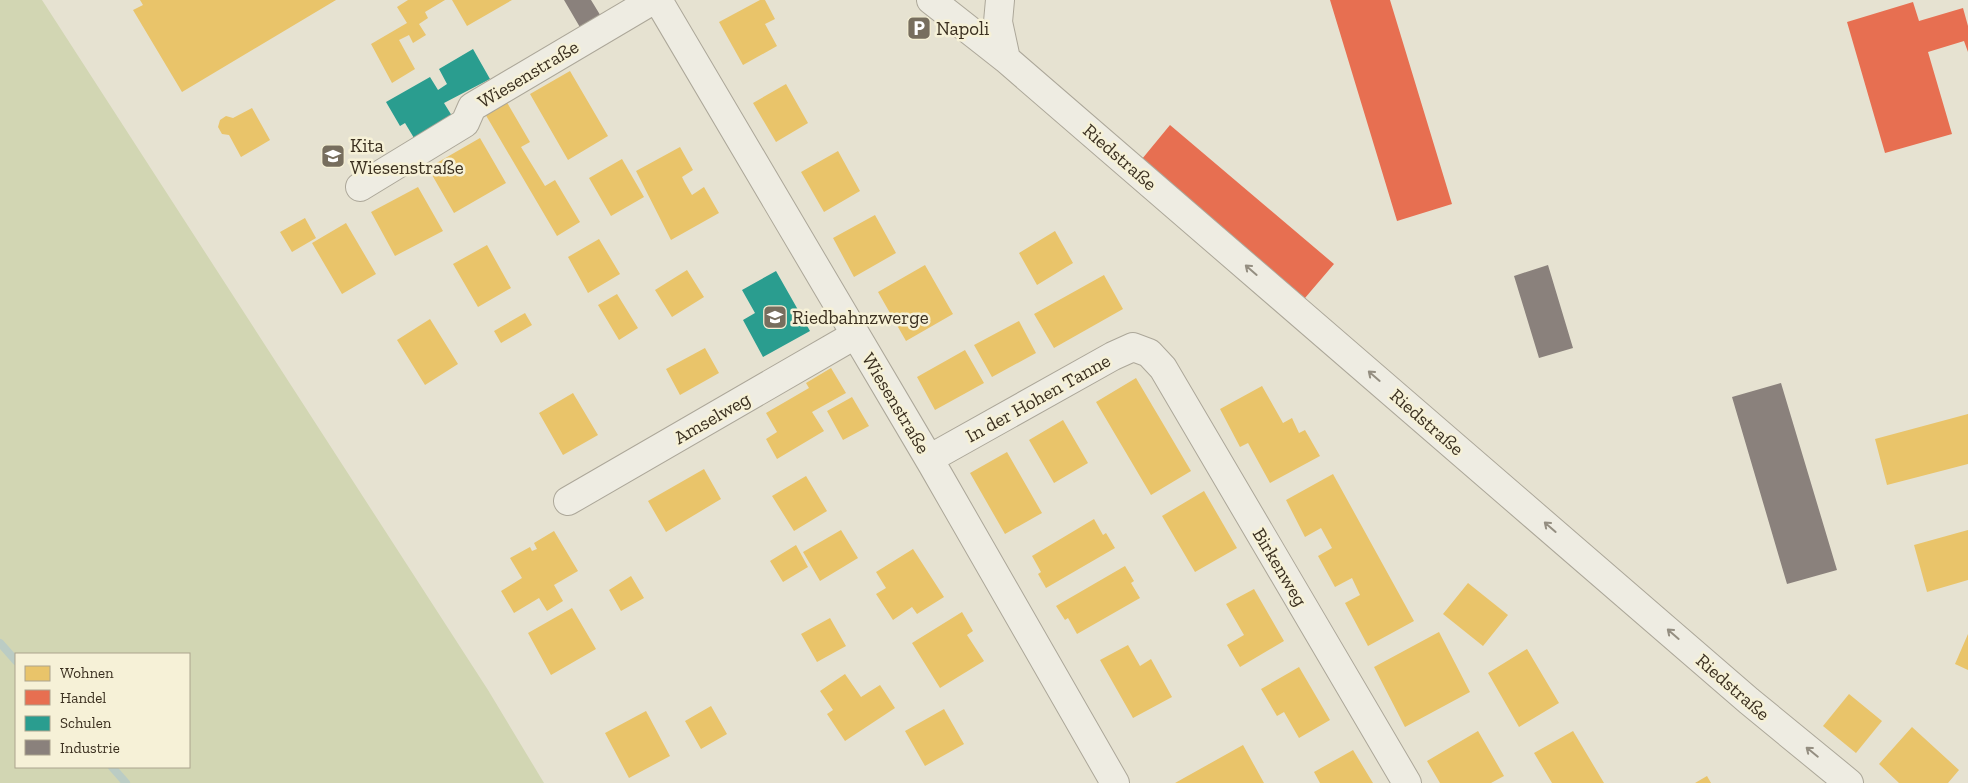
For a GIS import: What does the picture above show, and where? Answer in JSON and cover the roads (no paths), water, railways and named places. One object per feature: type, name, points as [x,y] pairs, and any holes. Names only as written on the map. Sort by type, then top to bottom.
[{"type":"street","name":"Wiesenstraße","points":[[360,187],[465,123],[472,106],[653,0]]},
{"type":"street","name":"Wiesenstraße","points":[[658,0],[929,459],[1115,783]]},
{"type":"street","name":"Riedstraße","points":[[931,0],[1006,59],[1749,701],[1850,783]]},
{"type":"street","points":[[1000,0],[998,22],[1006,59]]},
{"type":"street","name":"Amselweg","points":[[568,502],[856,335]]},
{"type":"street","name":"In der Hohen Tanne","points":[[929,459],[1113,356],[1133,347],[1149,353]]},
{"type":"street","name":"Birkenweg","points":[[1149,353],[1163,368],[1407,783]]},
{"type":"waterway","points":[[0,643],[15,660]]},
{"type":"waterway","points":[[113,768],[126,783]]},
{"type":"place","name":"Napoli","points":[[919,28]]},
{"type":"place","name":"Kita Wiesenstraße","points":[[333,156]]},
{"type":"place","name":"Riedbahnzwerge","points":[[775,317]]}]
